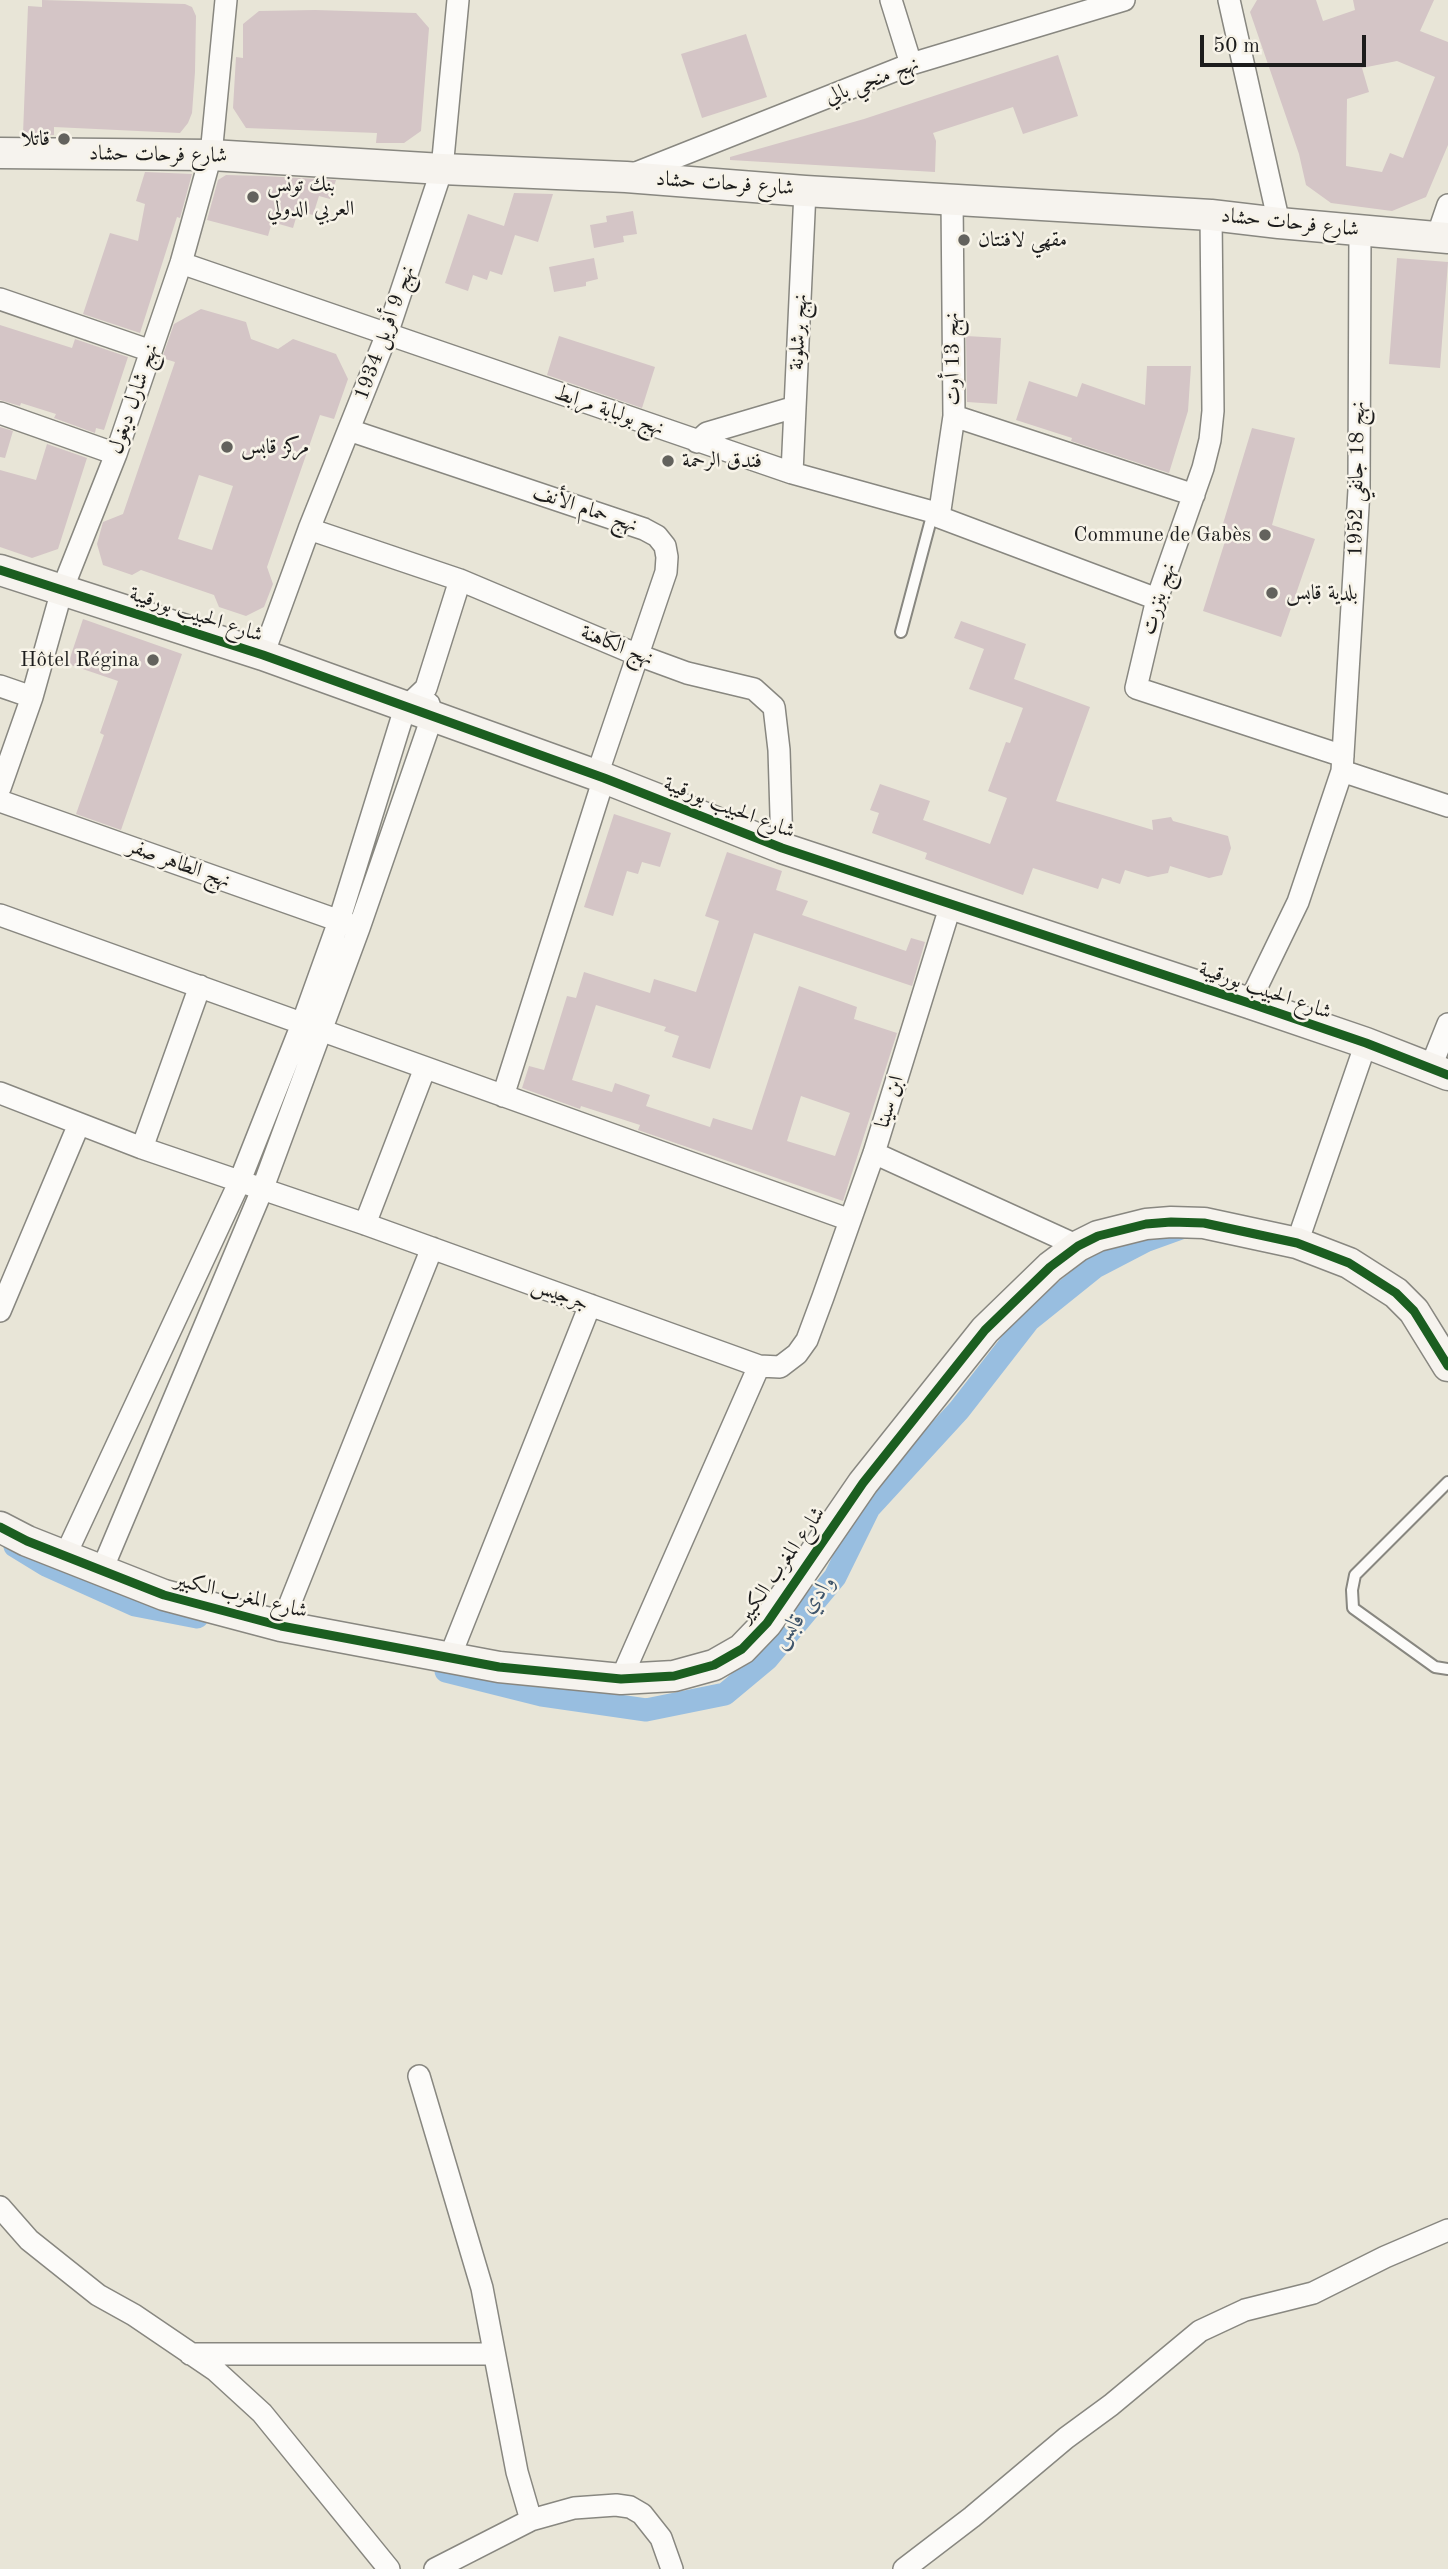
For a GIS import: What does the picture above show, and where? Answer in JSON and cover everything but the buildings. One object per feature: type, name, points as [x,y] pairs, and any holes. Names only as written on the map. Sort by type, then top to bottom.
[{"type":"street","name":"نهج شارل ديغول","points":[[0,788],[32,697],[62,590],[116,454],[180,263],[211,155],[226,0]]},
{"type":"street","name":"نهج 9 أفريل 1934","points":[[263,655],[309,529],[387,334],[442,169],[458,0]]},
{"type":"street","points":[[891,0],[911,64]]},
{"type":"street","name":"نهج منجي بالي","points":[[626,177],[911,64],[1124,0]]},
{"type":"street","points":[[1229,0],[1279,223]]},
{"type":"street","name":"شارع فرحات حشاد","points":[[0,153],[211,155],[626,177],[805,191],[1211,215],[1443,237]]},
{"type":"street","name":"نهج برشلونة","points":[[792,473],[805,191]]},
{"type":"street","name":"نهج 13 أوت","points":[[936,515],[954,416],[952,199]]},
{"type":"street","points":[[1443,237],[1448,205]]},
{"type":"street","name":"نهج بنزرت","points":[[1211,215],[1213,411],[1210,440],[1194,495],[1157,599],[1136,688],[1448,806]]},
{"type":"street","name":"نهج 18 جانفي 1952","points":[[1249,1003],[1298,902],[1342,764],[1359,490],[1360,231]]},
{"type":"street","name":"نهج بولبابة مرابط","points":[[180,263],[697,442],[936,515],[1157,599]]},
{"type":"street","points":[[0,299],[150,351]]},
{"type":"street","points":[[697,442],[707,433],[795,407]]},
{"type":"street","points":[[0,413],[116,454]]},
{"type":"street","points":[[954,416],[1194,495]]},
{"type":"street","name":"نهج حمام الأنف","points":[[348,430],[644,529],[657,536],[665,546],[666,572],[503,1096]]},
{"type":"street","name":"نهج الكاهنة","points":[[309,529],[460,580],[687,673],[754,689],[774,707],[779,750],[782,848]]},
{"type":"street","name":"شارع الحبيب بورقيبة","points":[[0,570],[421,704],[600,778],[782,848],[1249,1003],[1439,1072]]},
{"type":"street","points":[[101,1572],[262,1190],[312,1027],[349,924],[460,580]]},
{"type":"street","points":[[0,685],[32,697]]},
{"type":"street","name":"نهج الطاهر صفر","points":[[0,801],[349,924]]},
{"type":"street","name":"ابن سينا","points":[[759,1366],[780,1367],[797,1354],[807,1340],[874,1153],[951,904]]},
{"type":"street","points":[[0,915],[850,1220]]},
{"type":"street","points":[[142,1148],[200,986]]},
{"type":"street","points":[[1439,1072],[1448,1024]]},
{"type":"street","points":[[65,1556],[312,1027]]},
{"type":"street","points":[[1297,1242],[1366,1044]]},
{"type":"street","points":[[365,1224],[425,1068]]},
{"type":"street","name":"جرجيس","points":[[0,1093],[142,1148],[365,1224],[759,1366]]},
{"type":"street","points":[[0,1311],[79,1124]]},
{"type":"street","points":[[874,1153],[1078,1246]]},
{"type":"street","name":"شارع المغرب الكبير","points":[[0,1527],[101,1572],[164,1595],[281,1626],[499,1667],[621,1679],[674,1676],[714,1665],[742,1649],[767,1623],[863,1483],[985,1330],[1040,1276],[1078,1246],[1098,1236],[1119,1229],[1171,1222],[1204,1223],[1297,1242],[1349,1263],[1396,1293],[1414,1311],[1448,1366]]},
{"type":"street","points":[[281,1626],[432,1248]]},
{"type":"street","points":[[449,1659],[590,1305]]},
{"type":"street","points":[[621,1679],[759,1366]]},
{"type":"street","points":[[419,2076],[482,2288],[517,2472],[531,2519]]},
{"type":"street","points":[[0,2207],[29,2240],[98,2295],[134,2315],[215,2370],[261,2413],[389,2569]]},
{"type":"street","points":[[904,2569],[1200,2331],[1245,2310],[1312,2293],[1448,2230]]},
{"type":"street","points":[[190,2354],[494,2354]]},
{"type":"street","points":[[435,2569],[531,2519],[574,2508],[616,2505],[630,2507],[642,2514],[661,2538],[672,2569]]},
{"type":"lane","points":[[901,632],[936,515]]},
{"type":"lane","points":[[1448,1482],[1355,1575],[1352,1590],[1353,1608],[1435,1667],[1448,1669]]},
{"type":"waterway","name":"وادي قابس","points":[[446,1671],[542,1695],[646,1710],[725,1694],[767,1659],[835,1577],[869,1508],[959,1410],[1029,1320],[1095,1267],[1145,1241],[1181,1228]]},
{"type":"waterway","name":"وادي قابس","points":[[15,1546],[46,1565],[135,1605],[197,1617]]},
{"type":"cycle path","points":[[0,570],[263,655],[604,778],[782,848],[1249,1003],[1366,1043],[1448,1075]]},
{"type":"cycle path","points":[[0,1527],[27,1541],[164,1595],[281,1626],[499,1667],[621,1679],[674,1676],[714,1665],[742,1649],[767,1623],[863,1483],[985,1330],[1050,1267],[1078,1246],[1098,1236],[1146,1224],[1204,1223],[1297,1243],[1349,1263],[1396,1293],[1414,1311],[1448,1366]]},
{"type":"place","name":"قاتلا","points":[[64,139]]},
{"type":"place","name":"بنك تونس العربي الدولي","points":[[253,197]]},
{"type":"place","name":"مقهي لافنتان","points":[[964,240]]},
{"type":"place","name":"مركز قابس","points":[[227,447]]},
{"type":"place","name":"فندق الرحمة","points":[[668,461]]},
{"type":"place","name":"Commune de Gabès","points":[[1265,535]]},
{"type":"place","name":"بلدية قابس","points":[[1272,593]]},
{"type":"place","name":"Hôtel Régina","points":[[153,660]]}]
